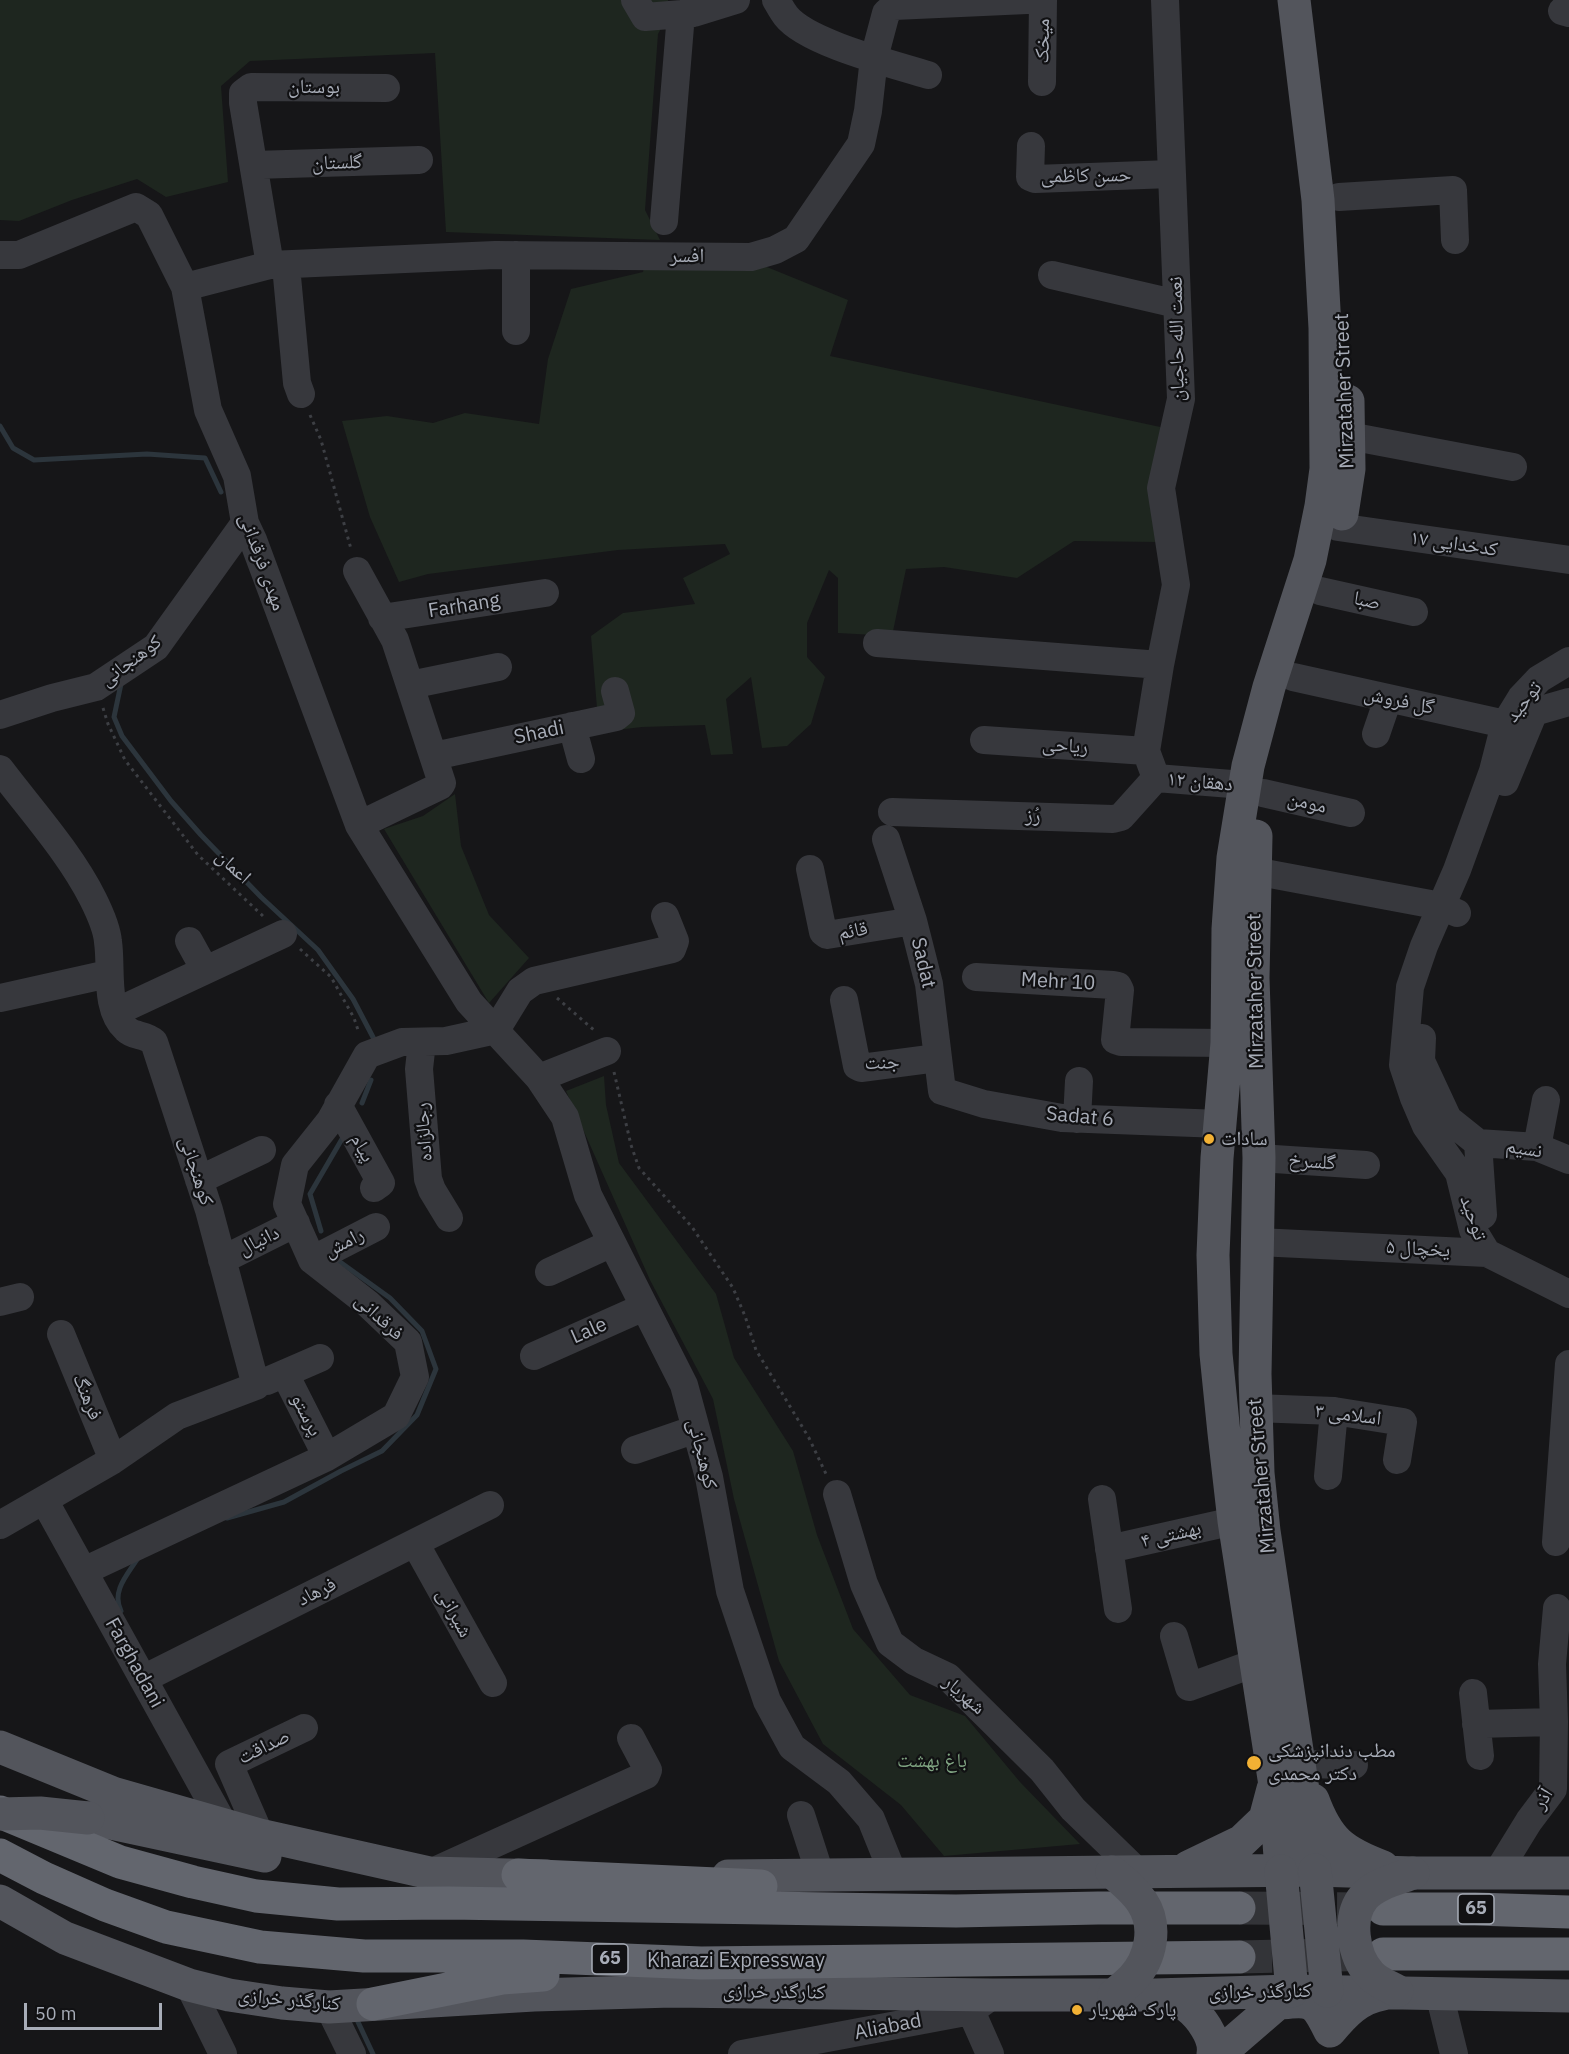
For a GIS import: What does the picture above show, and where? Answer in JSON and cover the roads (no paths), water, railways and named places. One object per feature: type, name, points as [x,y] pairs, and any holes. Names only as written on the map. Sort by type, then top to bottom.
[{"type":"highway","points":[[0,1813],[120,1862],[193,1882],[256,1896],[338,1904],[449,1903],[956,1911],[1239,1908]]},
{"type":"highway","name":"Kharazi Expressway","points":[[0,1855],[44,1878],[105,1905],[166,1927],[260,1947],[364,1956],[523,1956],[701,1963],[1239,1957]]},
{"type":"highway","points":[[518,1875],[1062,1898],[1121,1908]]},
{"type":"highway","name":"65","points":[[1383,1909],[1569,1912]]},
{"type":"highway","points":[[1383,1954],[1569,1954]]},
{"type":"highway","points":[[373,2004],[502,1978],[701,1963]]},
{"type":"main road","name":"Mirzataher Street","points":[[1284,1997],[1281,1871],[1275,1785],[1234,1521],[1216,1354],[1213,1255],[1217,1158],[1227,1043],[1233,858],[1253,789],[1269,687],[1310,560],[1326,469],[1325,328],[1318,200],[1294,0]]},
{"type":"main road","name":"Mirzataher Street","points":[[1313,0],[1339,197],[1349,469],[1343,510],[1271,756],[1253,789],[1259,812],[1254,872],[1254,978],[1259,1158],[1255,1408],[1264,1531],[1315,1870],[1330,2043]]},
{"type":"main road","points":[[1217,1158],[1229,1153],[1241,1152],[1259,1158]]},
{"type":"main road","points":[[1216,1354],[1232,1360],[1243,1360],[1257,1350]]},
{"type":"main road","points":[[0,1747],[113,1793],[260,1835],[430,1873]]},
{"type":"main road","points":[[1300,1764],[1319,1817],[1336,1842],[1348,1852],[1406,1873]]},
{"type":"main road","points":[[1177,1872],[1242,1841],[1265,1819],[1275,1785]]},
{"type":"main road","points":[[0,1813],[40,1813],[88,1818],[253,1855],[327,1866],[430,1873],[820,1877],[1315,1870],[1406,1873],[1569,1873]]},
{"type":"main road","points":[[1114,1995],[1133,1978],[1147,1954],[1152,1930],[1143,1904],[1132,1889],[1125,1872]]},
{"type":"main road","points":[[1397,1991],[1372,1977],[1363,1966],[1356,1947],[1354,1920],[1362,1899],[1368,1893],[1406,1873]]},
{"type":"main road","name":"کنارگذر خرازی","points":[[0,1901],[65,1938],[189,1985],[229,1995],[329,2007],[534,1995],[672,1991],[982,2003],[1114,1995],[1284,1997],[1327,1991],[1569,1996]]},
{"type":"main road","points":[[0,1918],[65,1938]]},
{"type":"main road","points":[[1330,2043],[1346,2012],[1356,2004],[1374,1995],[1397,1991]]},
{"type":"main road","points":[[1155,1995],[1185,2004],[1199,2017],[1208,2031],[1214,2047],[1213,2054]]},
{"type":"main road","points":[[1219,2054],[1284,1997],[1304,2001],[1318,2008],[1330,2043]]},
{"type":"street","points":[[635,0],[645,17],[694,13],[736,0]]},
{"type":"street","points":[[776,0],[786,17],[799,27],[837,46],[928,75]]},
{"type":"street","name":"افسر","points":[[185,286],[278,265],[516,255],[751,257],[775,250],[796,239],[861,144],[868,111],[874,58],[886,13],[894,6],[1027,0]]},
{"type":"street","name":"میخک","points":[[1042,82],[1043,0]]},
{"type":"street","name":"نعمت الله حاجیان","points":[[1156,778],[1146,751],[1176,585],[1161,488],[1181,399],[1165,0]]},
{"type":"street","points":[[664,221],[681,14]]},
{"type":"street","name":"بوستان","points":[[254,165],[243,103],[243,93],[251,87],[386,88]]},
{"type":"street","name":"حسن کاظمی","points":[[1031,146],[1030,177],[1035,179],[1171,174]]},
{"type":"street","name":"گلستان","points":[[254,165],[419,160]]},
{"type":"street","points":[[254,165],[278,265],[297,383],[301,394]]},
{"type":"street","points":[[1339,197],[1453,190],[1455,240]]},
{"type":"street","name":"مهدی فرقدانی","points":[[0,255],[19,255],[136,207],[149,215],[185,286],[208,410],[237,476],[245,523],[359,825],[470,1002],[495,1030]]},
{"type":"street","points":[[516,255],[516,331]]},
{"type":"street","points":[[1052,275],[1177,304]]},
{"type":"street","points":[[1349,436],[1513,467]]},
{"type":"street","name":"کوهنجانی","points":[[0,715],[51,698],[96,687],[156,647],[245,523]]},
{"type":"street","name":"کدخدایی ۱۷","points":[[1338,527],[1569,560]]},
{"type":"street","points":[[357,571],[395,640],[442,778],[440,786],[359,825]]},
{"type":"street","name":"صبا","points":[[1320,591],[1414,612]]},
{"type":"street","name":"Farhang","points":[[382,618],[546,593]]},
{"type":"street","points":[[877,643],[1160,665]]},
{"type":"street","name":"توحید","points":[[1486,1252],[1473,1230],[1459,1173],[1412,1063],[1410,987],[1424,946],[1449,910],[1457,870],[1493,771],[1516,728],[1521,698],[1539,679],[1569,661]]},
{"type":"street","points":[[410,685],[498,667]]},
{"type":"street","name":"گل فروش","points":[[1293,677],[1516,728]]},
{"type":"street","name":"Shadi","points":[[434,756],[619,716],[621,713],[615,691]]},
{"type":"street","points":[[1376,734],[1388,699]]},
{"type":"street","name":"توحید","points":[[1516,728],[1534,712],[1569,702]]},
{"type":"street","points":[[572,726],[581,759]]},
{"type":"street","name":"ریاحی","points":[[984,740],[1146,751]]},
{"type":"street","name":"کوهنجانی","points":[[0,769],[79,873],[94,901],[108,937],[108,975],[116,1012],[127,1031],[146,1036],[154,1042],[199,1180],[256,1386]]},
{"type":"street","name":"دهقان ۱۲","points":[[1156,778],[1253,789]]},
{"type":"street","name":"رُز","points":[[889,825],[1113,819],[1121,817],[1156,778]]},
{"type":"street","name":"مومن","points":[[1253,789],[1351,813]]},
{"type":"street","name":"Sadat","points":[[889,825],[929,984],[942,1091]]},
{"type":"street","name":"قائم","points":[[810,869],[823,932],[827,935],[912,921]]},
{"type":"street","points":[[1254,872],[1449,910]]},
{"type":"street","points":[[422,1042],[446,1041],[495,1030],[520,991],[534,981],[672,949],[675,941],[665,916]]},
{"type":"street","points":[[116,1012],[283,934]]},
{"type":"street","points":[[189,941],[205,970]]},
{"type":"street","points":[[0,998],[108,975]]},
{"type":"street","name":"Mehr 10","points":[[976,977],[1118,986],[1120,990],[1115,1040],[1121,1042],[1227,1043]]},
{"type":"street","name":"جنت","points":[[843,1000],[857,1066],[861,1068],[937,1058]]},
{"type":"street","name":"کوهنجانی","points":[[495,1030],[539,1078],[565,1117],[588,1195],[684,1385],[709,1477],[730,1591],[767,1701],[792,1747],[839,1782],[871,1819],[894,1876]]},
{"type":"street","name":"فرقدانی","points":[[84,1571],[327,1457],[396,1416],[415,1377],[408,1342],[367,1303],[312,1260],[287,1204],[295,1165],[330,1121],[367,1055],[402,1042],[422,1042]]},
{"type":"street","name":"رجالزاده","points":[[422,1042],[419,1069],[428,1179],[449,1218]]},
{"type":"street","points":[[539,1078],[606,1051]]},
{"type":"street","points":[[1077,1119],[1079,1081]]},
{"type":"street","name":"Sadat 6","points":[[942,1091],[984,1104],[1077,1119],[1221,1124]]},
{"type":"street","points":[[1536,1147],[1546,1100]]},
{"type":"street","name":"پیام","points":[[338,1106],[381,1182],[374,1188]]},
{"type":"street","name":"توحید","points":[[1437,1123],[1478,1143],[1486,1252]]},
{"type":"street","name":"نسیم","points":[[1478,1143],[1536,1147],[1569,1160]]},
{"type":"street","points":[[199,1180],[262,1150]]},
{"type":"street","name":"گلسرخ","points":[[1259,1158],[1366,1165]]},
{"type":"street","name":"دانیال","points":[[222,1260],[296,1223]]},
{"type":"street","name":"رامش","points":[[312,1260],[376,1227]]},
{"type":"street","name":"یخچال ۵","points":[[1258,1242],[1486,1252],[1569,1294]]},
{"type":"street","points":[[549,1272],[612,1243]]},
{"type":"street","name":"Lale","points":[[534,1356],[644,1306]]},
{"type":"street","name":"فرهنگ","points":[[61,1334],[113,1460]]},
{"type":"street","points":[[0,1525],[113,1460],[177,1416],[256,1386],[320,1358]]},
{"type":"street","points":[[1556,1542],[1569,1364]]},
{"type":"street","name":"پرستو","points":[[285,1374],[327,1457]]},
{"type":"street","name":"اسلامی ۳","points":[[1255,1408],[1334,1411],[1402,1422],[1397,1460]]},
{"type":"street","points":[[1328,1476],[1334,1411]]},
{"type":"street","points":[[635,1450],[696,1429]]},
{"type":"street","name":"شهریار","points":[[837,1494],[864,1584],[890,1643],[914,1661],[948,1677],[1042,1770],[1125,1872]]},
{"type":"street","points":[[1102,1499],[1118,1609]]},
{"type":"street","name":"Farghadani","points":[[44,1500],[224,1825]]},
{"type":"street","name":"فرهاد","points":[[143,1679],[490,1505]]},
{"type":"street","name":"بهشتی ۴","points":[[1109,1549],[1234,1521]]},
{"type":"street","name":"شیرانی","points":[[415,1543],[493,1683]]},
{"type":"street","name":"آذر","points":[[1497,1873],[1528,1821],[1553,1789],[1554,1722],[1560,1664],[1557,1608]]},
{"type":"street","points":[[1174,1636],[1189,1687],[1255,1663]]},
{"type":"street","points":[[1473,1693],[1480,1756]]},
{"type":"street","points":[[1476,1724],[1554,1722]]},
{"type":"street","name":"صداقت","points":[[260,1835],[229,1764],[304,1728]]},
{"type":"street","points":[[430,1873],[646,1775],[648,1770],[631,1738]]},
{"type":"street","points":[[198,1778],[229,1764]]},
{"type":"street","points":[[1300,1764],[1354,1765]]},
{"type":"street","points":[[801,1815],[820,1877]]},
{"type":"street","points":[[189,1985],[223,2054]]},
{"type":"street","points":[[1439,1994],[1454,2054]]},
{"type":"street","points":[[982,2003],[990,2054]]},
{"type":"street","name":"Aliabad","points":[[741,2054],[858,2043],[982,2003]]},
{"type":"street","points":[[329,2007],[352,2054]]},
{"type":"waterway","points":[[0,426],[13,448],[34,460],[147,454],[205,458],[221,492]]},
{"type":"waterway","points":[[121,684],[114,717],[122,736],[171,801],[201,835],[261,897],[318,950],[353,999],[375,1041]]},
{"type":"waterway","points":[[362,1103],[371,1080]]},
{"type":"waterway","points":[[321,1231],[310,1194],[342,1139]]},
{"type":"waterway","points":[[227,1518],[284,1502],[382,1451],[417,1415],[436,1369],[422,1331],[390,1298],[340,1262]]},
{"type":"waterway","points":[[121,1611],[118,1604],[119,1590],[138,1558]]},
{"type":"waterway","points":[[358,2022],[373,2054]]},
{"type":"tunnel","points":[[1239,1908],[1383,1909]]},
{"type":"tunnel","points":[[1239,1957],[1383,1954]]},
{"type":"place","name":"سادات","points":[[1209,1139]]},
{"type":"place","name":"مطب دندانپزشکی دکتر محمدی","points":[[1254,1763]]},
{"type":"place","name":"پارک شهریار","points":[[1077,2010]]},
{"type":"park label","name":"باغ بهشت","points":[[932,1761]]}]
